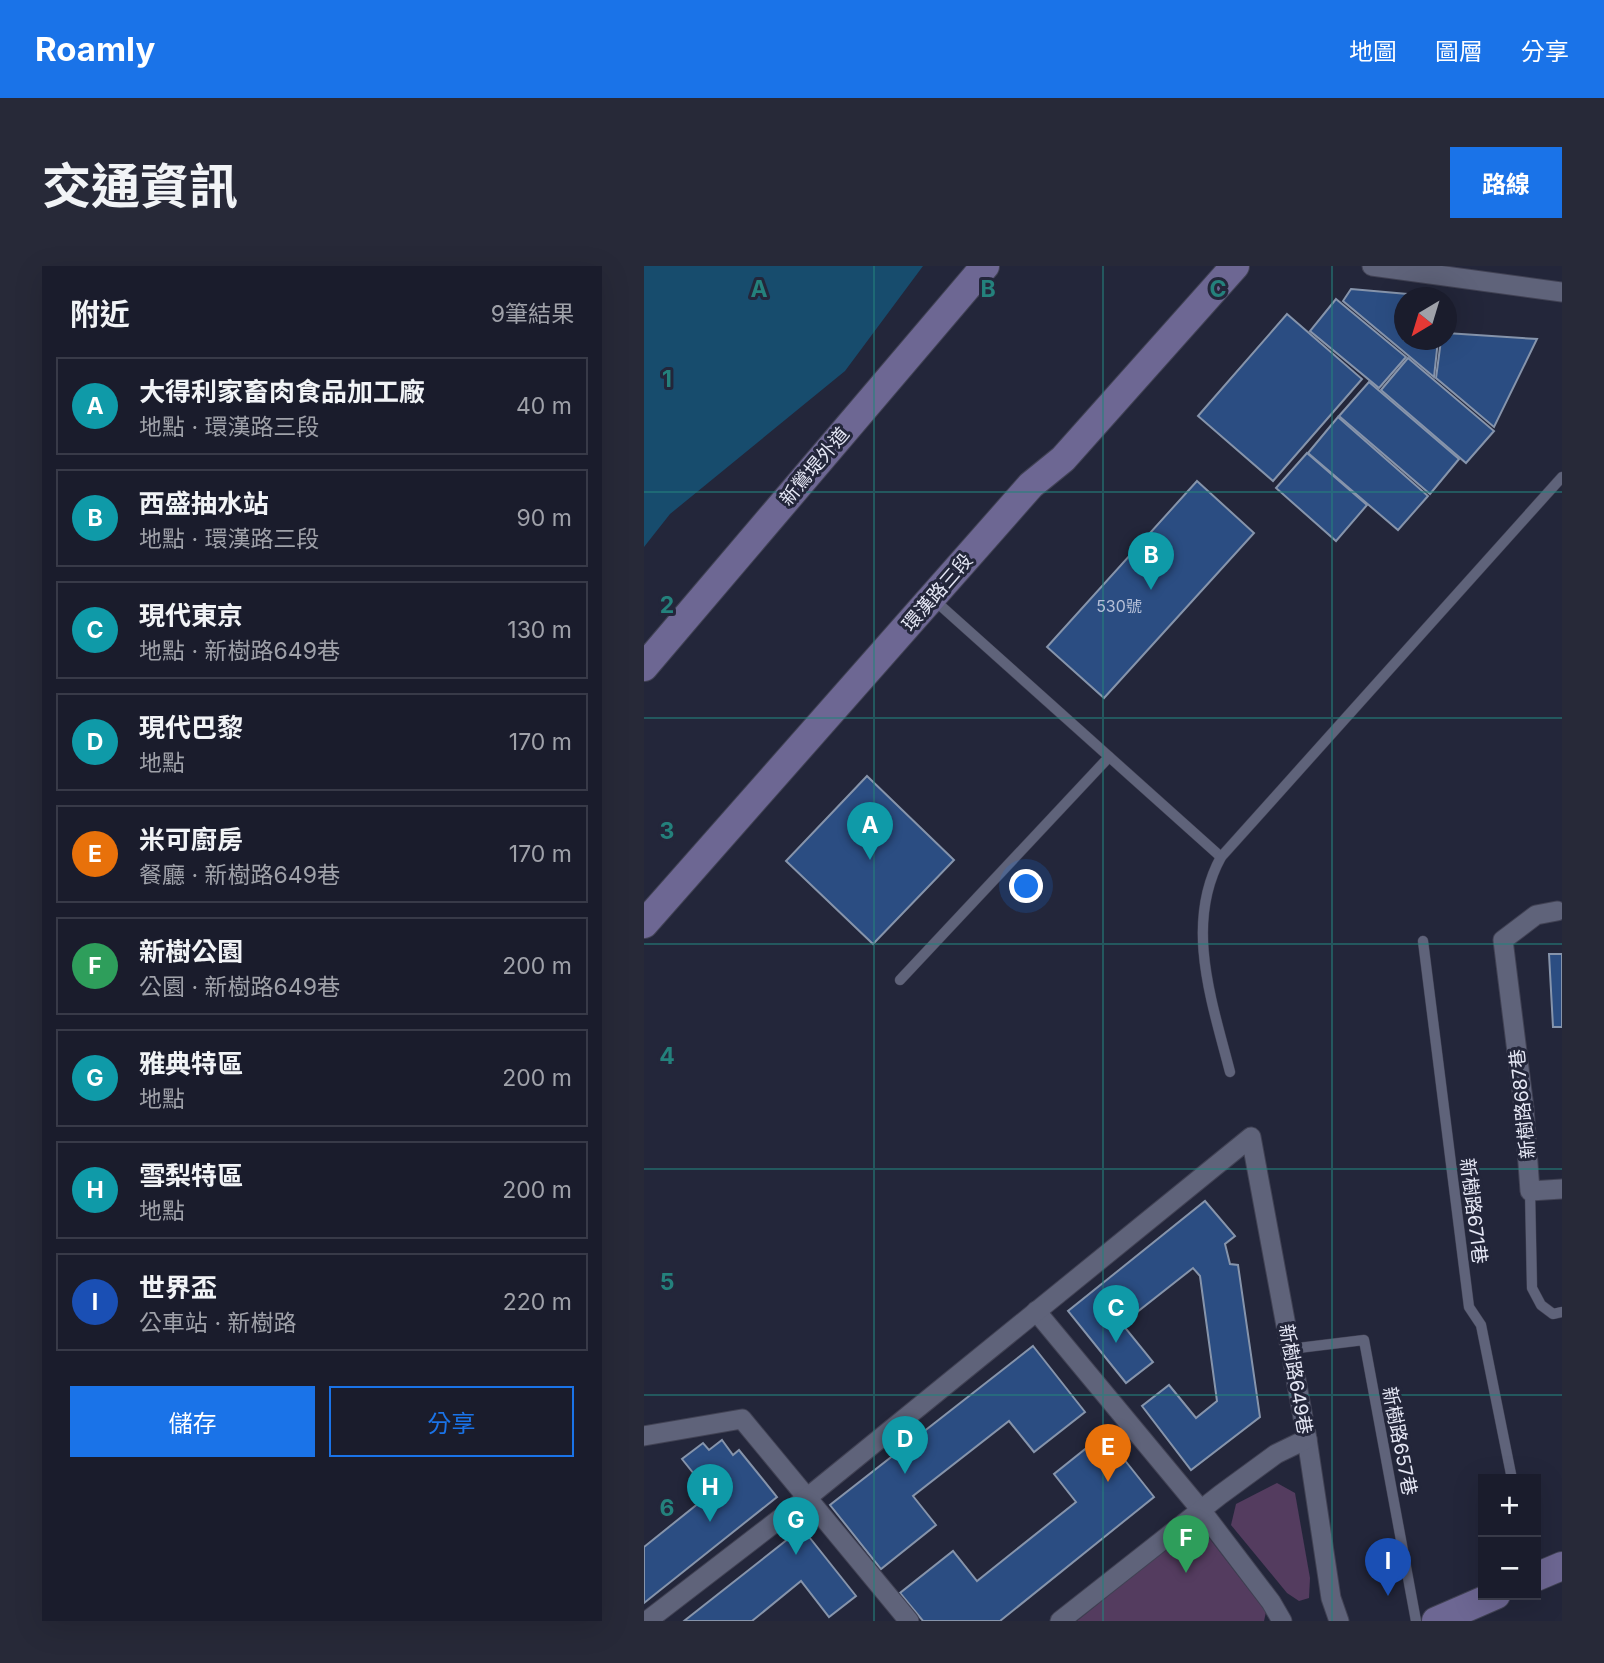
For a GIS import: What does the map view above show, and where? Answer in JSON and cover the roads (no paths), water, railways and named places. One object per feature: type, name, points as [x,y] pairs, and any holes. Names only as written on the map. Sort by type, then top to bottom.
[{"type":"street","name":"新鶯堤外道","points":[[644,667],[985,266]]},
{"type":"street","name":"環漢路三段","points":[[644,924],[1031,485],[1063,458],[1235,266]]},
{"type":"street","points":[[1373,266],[1562,292]]},
{"type":"street","name":"新樹路687巷","points":[[1530,1191],[1524,1108],[1503,940],[1536,915],[1557,911]]},
{"type":"street","name":"新樹路649巷","points":[[1036,1311],[1251,1137],[1307,1439],[1331,1598],[1339,1621]]},
{"type":"street","points":[[1530,1191],[1562,1189]]},
{"type":"street","points":[[647,1621],[808,1497],[1036,1311],[1201,1510],[1271,1602],[1282,1621]]},
{"type":"street","points":[[644,1436],[742,1419],[909,1621]]},
{"type":"street","points":[[1060,1621],[1276,1454],[1307,1439]]},
{"type":"street","points":[[1541,1575],[1562,1566]]},
{"type":"street","points":[[1436,1621],[1484,1600]]},
{"type":"lane","points":[[1230,1072],[1205,973],[1203,912],[1210,876],[1221,857],[1562,477]]},
{"type":"lane","points":[[932,598],[1221,857]]},
{"type":"lane","points":[[900,980],[1109,757]]},
{"type":"lane","name":"新樹路671巷","points":[[1423,941],[1469,1307],[1482,1325],[1510,1474]]},
{"type":"lane","name":"新樹路687巷","points":[[1530,1191],[1532,1288],[1541,1306],[1553,1314],[1562,1312]]},
{"type":"lane","name":"新樹路657巷","points":[[1290,1349],[1364,1340],[1416,1621]]},
{"type":"water","points":[[644,266],[923,266],[845,371],[670,514],[644,547]]},
{"type":"place","name":"西盛抽水站","points":[[1151,590]]},
{"type":"place","name":"大得利家畜肉食品加工廠","points":[[870,860]]},
{"type":"place","name":"現代東京","points":[[1116,1343]]},
{"type":"place","name":"現代巴黎","points":[[905,1474]]},
{"type":"place","name":"米可廚房","points":[[1108,1482]]},
{"type":"place","name":"雪梨特區","points":[[710,1522]]},
{"type":"place","name":"雅典特區","points":[[796,1555]]},
{"type":"place","name":"新樹公園","points":[[1186,1573]]},
{"type":"place","name":"世界盃","points":[[1388,1596]]}]
